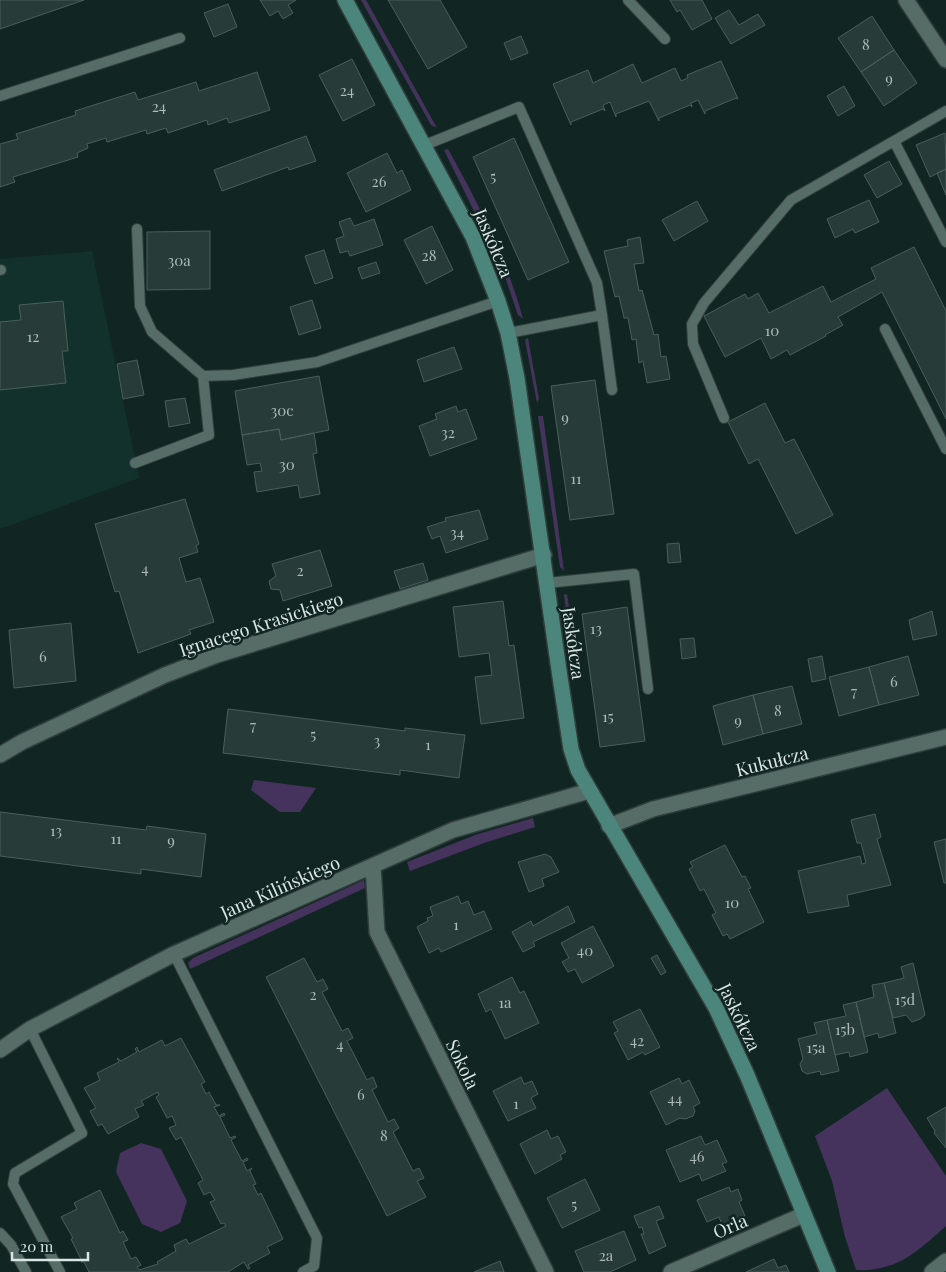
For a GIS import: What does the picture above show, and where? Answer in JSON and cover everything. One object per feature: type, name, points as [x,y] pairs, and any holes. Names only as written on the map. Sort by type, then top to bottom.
[{"type":"street","name":"Jaskółcza","points":[[345,0],[425,144],[473,236],[508,333],[524,422],[571,749],[578,770],[716,1008],[747,1074],[803,1215],[828,1272]]},
{"type":"street","points":[[906,0],[946,60]]},
{"type":"street","name":"Ignacego Krasickiego","points":[[0,755],[22,742],[156,680],[218,655],[544,556]]},
{"type":"street","name":"Kukułcza","points":[[609,826],[658,808],[946,737]]},
{"type":"street","name":"Jana Kilińskiego","points":[[0,1050],[30,1029],[174,954],[453,830],[589,791]]},
{"type":"street","name":"Sokola","points":[[373,866],[377,932],[546,1272]]},
{"type":"street","name":"Orla","points":[[671,1272],[803,1215]]},
{"type":"street","points":[[932,1272],[946,1261]]},
{"type":"lane","points":[[628,0],[665,39]]},
{"type":"lane","points":[[0,96],[180,38]]},
{"type":"lane","points":[[425,144],[519,107],[597,283],[612,390]]},
{"type":"lane","points":[[724,418],[693,344],[692,324],[704,303],[791,200],[946,110]]},
{"type":"lane","points":[[894,141],[946,242]]},
{"type":"lane","points":[[137,228],[140,306],[152,332],[203,376],[233,375],[317,362],[498,301]]},
{"type":"lane","points":[[508,333],[602,315]]},
{"type":"lane","points":[[885,329],[946,450]]},
{"type":"lane","points":[[135,463],[209,436],[203,376]]},
{"type":"lane","points":[[547,584],[634,574],[648,689]]},
{"type":"lane","points":[[174,954],[317,1238],[314,1266],[303,1272]]},
{"type":"lane","points":[[30,1029],[82,1133],[15,1173],[13,1178],[14,1184],[60,1272]]},
{"type":"lane","points":[[0,1233],[11,1245],[26,1272]]},
{"type":"shaded area","points":[[361,0],[366,0],[437,128],[431,125]]},
{"type":"shaded area","points":[[448,149],[491,232],[509,275],[523,319],[518,315],[502,268],[444,150]]},
{"type":"shaded area","points":[[92,251],[139,478],[0,529],[0,259]]},
{"type":"shaded area","points":[[528,338],[539,399],[537,403],[525,340]]},
{"type":"shaded area","points":[[538,416],[543,416],[564,571],[560,567]]},
{"type":"shaded area","points":[[567,594],[575,646],[574,676],[564,595]]},
{"type":"shaded area","points":[[254,780],[316,788],[300,812],[280,812],[251,790]]},
{"type":"shaded area","points":[[533,818],[535,827],[484,843],[410,871],[407,862],[475,835]]},
{"type":"shaded area","points":[[364,880],[365,888],[190,969],[188,963],[193,958]]},
{"type":"shaded area","points":[[887,1088],[946,1176],[946,1226],[926,1244],[895,1264],[870,1270],[856,1270],[845,1237],[832,1181],[815,1136]]},
{"type":"shaded area","points":[[141,1143],[161,1149],[187,1201],[180,1223],[161,1232],[142,1224],[116,1172],[120,1153]]},
{"type":"building","points":[[0,0],[84,0],[0,29]]},
{"type":"building","points":[[260,0],[296,0],[288,5],[293,13],[283,19],[278,11],[270,16]]},
{"type":"building","points":[[388,0],[440,0],[467,47],[428,69]]},
{"type":"building","points":[[670,0],[702,0],[712,19],[692,30],[680,10],[677,12]]},
{"type":"building","points":[[228,4],[237,27],[214,37],[204,13]]},
{"type":"building","points":[[729,10],[739,25],[758,14],[765,25],[731,44],[715,18]]},
{"type":"building","points":[[872,16],[894,50],[861,72],[838,38]]},
{"type":"building","points":[[521,36],[528,53],[511,60],[504,43]]},
{"type":"building","points":[[894,50],[917,83],[884,106],[861,72]]},
{"type":"building","points":[[352,59],[375,105],[343,121],[319,75]]},
{"type":"building","points":[[721,61],[738,99],[736,98],[705,111],[705,114],[698,100],[691,103],[692,107],[690,105],[659,118],[659,121],[649,101],[616,114],[616,117],[610,102],[603,105],[605,111],[603,109],[571,122],[571,125],[553,84],[588,70],[593,83],[633,64],[642,83],[675,68],[681,81],[688,78],[687,75]]},
{"type":"building","points":[[257,72],[270,110],[229,123],[227,118],[208,125],[207,120],[168,133],[166,128],[147,134],[146,130],[107,142],[106,138],[87,144],[88,148],[77,153],[78,157],[13,177],[15,182],[0,187],[0,144],[18,139],[16,134],[76,115],[75,111],[135,92],[138,100],[196,82],[199,91]]},
{"type":"building","points":[[844,86],[855,106],[838,116],[827,96]]},
{"type":"building","points":[[945,133],[946,169],[930,177],[916,145]]},
{"type":"building","points":[[306,136],[316,161],[289,170],[288,167],[222,191],[214,170]]},
{"type":"building","points":[[514,138],[569,262],[528,280],[473,157]]},
{"type":"building","points":[[387,153],[397,173],[402,170],[411,190],[366,212],[347,173]]},
{"type":"building","points":[[889,161],[902,184],[877,198],[864,175]]},
{"type":"building","points":[[946,169],[946,195],[937,173]]},
{"type":"building","points":[[869,200],[879,222],[855,233],[853,229],[835,238],[827,219]]},
{"type":"building","points":[[697,201],[708,221],[674,241],[662,220]]},
{"type":"building","points":[[350,218],[354,226],[374,219],[383,245],[350,256],[348,251],[340,253],[336,239],[344,236],[339,222]]},
{"type":"building","points":[[432,226],[453,270],[426,284],[404,240]]},
{"type":"building","points":[[210,231],[210,289],[147,290],[147,232]]},
{"type":"building","points":[[640,237],[644,263],[634,264],[639,291],[642,290],[654,335],[658,334],[661,357],[666,356],[670,379],[647,383],[643,361],[639,363],[636,339],[632,340],[628,318],[624,318],[619,296],[615,297],[604,251],[628,246],[627,240]]},
{"type":"building","points":[[914,247],[946,311],[946,419],[882,292],[838,317],[843,325],[826,336],[790,355],[787,350],[771,359],[761,338],[725,357],[704,316],[745,294],[748,299],[758,293],[769,313],[823,286],[831,302],[876,279],[871,268]]},
{"type":"building","points":[[324,250],[333,278],[315,284],[305,256]]},
{"type":"building","points":[[376,262],[380,273],[362,279],[358,268]]},
{"type":"building","points":[[312,300],[321,328],[299,335],[290,307]]},
{"type":"building","points":[[63,301],[68,351],[62,351],[66,383],[0,390],[0,322],[21,320],[19,305]]},
{"type":"building","points":[[454,347],[462,369],[424,382],[417,360]]},
{"type":"building","points":[[137,360],[144,395],[123,399],[117,364]]},
{"type":"building","points":[[319,376],[329,430],[281,440],[279,429],[242,435],[235,391]]},
{"type":"building","points":[[595,380],[614,514],[570,520],[551,386]]},
{"type":"building","points":[[185,398],[190,423],[169,427],[165,401]]},
{"type":"building","points":[[765,403],[785,443],[794,439],[833,515],[796,534],[758,459],[749,464],[728,422]]},
{"type":"building","points":[[456,406],[458,412],[466,409],[477,439],[430,456],[419,426],[437,419],[435,414]]},
{"type":"building","points":[[279,429],[281,440],[314,433],[317,453],[313,454],[320,494],[300,498],[298,485],[257,492],[254,472],[262,471],[260,463],[247,465],[242,435]]},
{"type":"building","points":[[185,499],[199,544],[196,546],[198,552],[179,558],[186,582],[200,578],[214,622],[189,630],[191,634],[138,653],[119,591],[115,592],[95,524]]},
{"type":"building","points":[[479,510],[488,539],[446,553],[440,536],[432,539],[427,527],[446,521],[445,518]]},
{"type":"building","points":[[679,543],[681,562],[668,563],[667,544]]},
{"type":"building","points":[[320,550],[332,586],[283,601],[280,590],[271,589],[269,581],[276,576],[272,564]]},
{"type":"building","points":[[423,563],[428,580],[400,589],[394,571]]},
{"type":"building","points":[[503,601],[509,646],[514,645],[524,718],[481,724],[475,677],[492,675],[489,653],[459,657],[453,607]]},
{"type":"building","points":[[627,607],[645,741],[600,747],[582,614]]},
{"type":"building","points":[[932,611],[937,635],[913,640],[909,620]]},
{"type":"building","points":[[71,623],[76,681],[14,688],[9,630]]},
{"type":"building","points":[[694,638],[696,657],[682,659],[680,639]]},
{"type":"building","points":[[822,656],[826,679],[812,682],[808,659]]},
{"type":"building","points":[[908,656],[919,695],[879,705],[869,667]]},
{"type":"building","points":[[869,667],[879,705],[839,716],[829,677]]},
{"type":"building","points":[[792,686],[802,724],[763,734],[753,695]]},
{"type":"building","points":[[753,695],[763,734],[723,745],[713,706]]},
{"type":"building","points":[[228,709],[405,731],[405,728],[465,735],[459,778],[400,770],[400,775],[223,753]]},
{"type":"building","points":[[0,812],[146,830],[147,826],[206,834],[201,877],[141,869],[141,874],[0,856]]},
{"type":"building","points":[[875,814],[881,837],[877,839],[891,885],[847,895],[849,906],[808,913],[798,871],[860,856],[862,864],[866,863],[861,843],[857,843],[851,820]]},
{"type":"building","points":[[946,839],[946,883],[944,883],[934,842]]},
{"type":"building","points":[[725,845],[742,877],[745,876],[751,888],[748,889],[764,922],[730,939],[727,934],[723,936],[712,915],[716,913],[704,889],[700,891],[689,869],[693,867],[690,862]]},
{"type":"building","points":[[545,854],[551,857],[559,872],[542,879],[544,886],[529,892],[518,862]]},
{"type":"building","points":[[458,896],[461,904],[468,901],[474,915],[484,911],[492,929],[441,952],[439,948],[429,953],[417,927],[428,921],[427,918],[433,916],[430,907]]},
{"type":"building","points":[[568,906],[575,922],[533,942],[535,946],[523,952],[512,932],[531,921],[533,926]]},
{"type":"building","points":[[593,926],[614,966],[582,983],[575,969],[568,972],[562,962],[569,958],[561,943]]},
{"type":"building","points":[[657,955],[666,972],[661,975],[651,958]]},
{"type":"building","points":[[304,958],[317,982],[323,979],[328,989],[322,992],[342,1031],[348,1028],[353,1038],[347,1041],[367,1080],[373,1077],[377,1087],[372,1090],[388,1122],[394,1119],[399,1128],[393,1132],[413,1171],[419,1168],[424,1178],[417,1181],[426,1197],[387,1216],[266,977]]},
{"type":"building","points":[[913,963],[925,1015],[912,1022],[906,1015],[893,1018],[884,983],[904,978],[901,967]]},
{"type":"building","points":[[512,977],[520,993],[524,991],[539,1023],[505,1039],[491,1009],[486,1012],[478,994]]},
{"type":"building","points":[[884,983],[896,1033],[879,1038],[878,1033],[864,1037],[856,1002],[874,997],[872,985]]},
{"type":"building","points":[[856,1002],[868,1052],[850,1057],[849,1052],[835,1055],[827,1020],[846,1016],[843,1005]]},
{"type":"building","points":[[640,1009],[660,1047],[645,1055],[643,1052],[628,1060],[614,1033],[618,1031],[613,1022]]},
{"type":"building","points":[[827,1020],[839,1071],[821,1075],[820,1071],[807,1074],[802,1071],[800,1064],[803,1059],[798,1039],[817,1034],[814,1023]]},
{"type":"building","points":[[181,1038],[205,1082],[201,1084],[206,1094],[209,1092],[216,1105],[220,1105],[214,1107],[219,1116],[224,1113],[225,1115],[220,1117],[230,1138],[236,1137],[231,1140],[242,1161],[247,1158],[248,1160],[243,1162],[247,1171],[252,1168],[250,1171],[256,1184],[253,1185],[258,1195],[261,1193],[283,1239],[267,1247],[270,1253],[248,1265],[250,1268],[248,1269],[244,1262],[228,1272],[89,1272],[84,1262],[81,1262],[71,1239],[73,1238],[61,1217],[77,1209],[74,1203],[100,1190],[120,1233],[123,1231],[128,1240],[123,1242],[131,1259],[136,1257],[141,1265],[137,1267],[139,1270],[158,1264],[157,1262],[176,1251],[174,1245],[186,1239],[189,1244],[226,1226],[224,1223],[221,1224],[210,1202],[215,1200],[210,1192],[204,1195],[198,1183],[203,1180],[181,1137],[176,1140],[169,1128],[176,1125],[172,1116],[167,1118],[156,1097],[159,1095],[158,1092],[141,1101],[144,1105],[135,1109],[139,1117],[108,1134],[102,1124],[98,1126],[90,1111],[96,1108],[84,1088],[100,1080],[97,1073],[119,1062],[117,1058],[121,1061],[137,1052],[135,1049],[137,1047],[139,1052],[162,1040],[165,1046]]},
{"type":"building","points":[[521,1077],[524,1084],[532,1081],[538,1094],[531,1098],[536,1108],[508,1121],[493,1091]]},
{"type":"building","points":[[679,1078],[682,1084],[689,1080],[700,1103],[693,1107],[695,1111],[693,1116],[685,1119],[680,1118],[666,1125],[650,1092]]},
{"type":"building","points":[[946,1107],[946,1148],[934,1133],[935,1131],[927,1118]]},
{"type":"building","points":[[547,1130],[551,1139],[558,1136],[566,1152],[560,1155],[562,1159],[535,1174],[520,1144]]},
{"type":"building","points":[[701,1136],[705,1145],[717,1140],[727,1162],[722,1164],[726,1171],[702,1181],[699,1174],[680,1182],[666,1150]]},
{"type":"building","points":[[585,1179],[600,1210],[562,1228],[547,1198]]},
{"type":"building","points":[[729,1187],[731,1192],[738,1189],[742,1200],[739,1202],[745,1216],[722,1225],[719,1217],[707,1222],[697,1200]]},
{"type":"building","points":[[659,1206],[664,1218],[656,1221],[666,1246],[649,1254],[641,1234],[644,1234],[642,1227],[639,1228],[634,1216]]},
{"type":"building","points":[[624,1231],[636,1260],[610,1272],[584,1272],[575,1251]]},
{"type":"building","points":[[774,1259],[778,1268],[786,1265],[789,1272],[746,1272]]},
{"type":"building","points":[[500,1261],[504,1272],[474,1272]]}]
